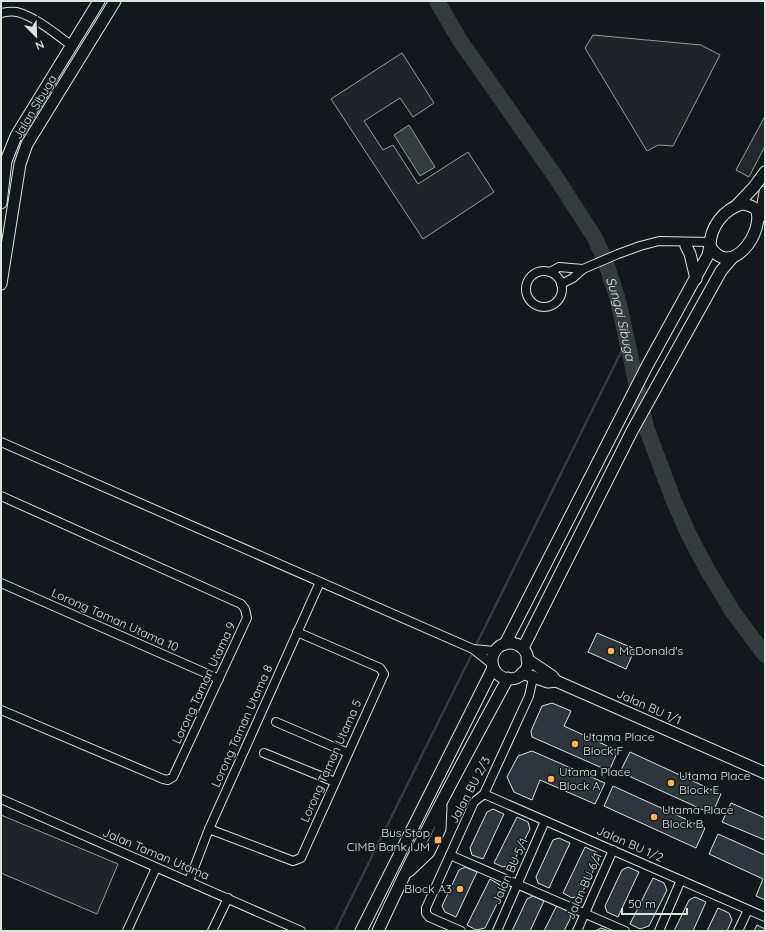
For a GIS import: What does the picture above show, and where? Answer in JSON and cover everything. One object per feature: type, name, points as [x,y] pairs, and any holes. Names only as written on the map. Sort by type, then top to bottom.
[{"type":"street","name":"Jalan Sibuga","points":[[1,203],[6,161],[16,136],[99,1]]},
{"type":"street","name":"Jalan Sibuga","points":[[1,284],[20,164],[27,144],[115,1]]},
{"type":"street","points":[[1,13],[17,12],[41,24],[72,46]]},
{"type":"street","points":[[736,206],[754,187],[765,172]]},
{"type":"street","points":[[710,244],[717,255],[724,258],[732,258],[745,253],[756,245],[762,232],[765,192]]},
{"type":"street","points":[[505,644],[647,366],[708,256],[713,231],[718,222],[729,210],[742,204],[747,204],[759,212],[763,219]]},
{"type":"street","points":[[561,284],[573,278],[585,268],[618,254],[659,241],[710,244]]},
{"type":"street","points":[[648,244],[686,246],[710,244]]},
{"type":"street","points":[[686,246],[690,254],[696,279]]},
{"type":"street","points":[[1,442],[473,649],[493,666],[499,675],[508,678],[518,676],[525,669],[525,654],[632,431],[721,271],[732,258]]},
{"type":"street","points":[[550,272],[559,268],[585,268]]},
{"type":"street","points":[[544,271],[550,272],[557,277],[561,284],[561,296],[558,301],[553,304],[542,307],[531,301],[526,291],[529,280],[533,275],[544,271]]},
{"type":"street","name":"Lorong Taman Utama 9","points":[[1,496],[241,604],[245,609],[247,618],[220,679],[173,777],[168,780],[163,780],[1,710]]},
{"type":"street","name":"Lorong Taman Utama 8","points":[[189,881],[209,829],[320,582]]},
{"type":"street","name":"Lorong Taman Utama 10","points":[[1,583],[220,679]]},
{"type":"street","name":"Lorong Taman Utama 5","points":[[209,829],[293,861],[300,858],[384,674],[382,670],[297,632]]},
{"type":"street","points":[[362,931],[372,908],[493,666],[492,659],[495,651],[499,646],[514,644],[525,654]]},
{"type":"street","points":[[473,649],[495,651]]},
{"type":"street","name":"Jalan BU 1/1","points":[[525,654],[556,680],[765,773]]},
{"type":"street","points":[[522,673],[548,682],[556,680]]},
{"type":"street","points":[[378,931],[404,875],[508,678]]},
{"type":"street","name":"Jalan BU 2/3","points":[[461,931],[429,917],[426,913],[426,908],[474,802],[484,794],[529,696],[533,678]]},
{"type":"street","points":[[276,722],[348,754]]},
{"type":"street","points":[[264,753],[335,782]]},
{"type":"street","name":"Jalan BU 1/2","points":[[484,794],[765,917]]},
{"type":"street","name":"Jalan Taman Utama","points":[[1,799],[301,931]]},
{"type":"street","name":"Jalan BU 5/1","points":[[497,931],[545,821]]},
{"type":"street","name":"Jalan BU 6/1","points":[[577,931],[613,850]]},
{"type":"street","points":[[450,855],[625,931]]},
{"type":"street","points":[[127,931],[156,868]]},
{"type":"street","points":[[659,931],[681,880]]},
{"type":"street","points":[[212,931],[228,898]]},
{"type":"street","points":[[356,931],[364,916],[372,908]]},
{"type":"street","points":[[738,931],[748,910]]},
{"type":"shaded area","points":[[593,35],[701,45],[720,55],[673,146],[658,145],[647,151],[585,48]]},
{"type":"shaded area","points":[[402,53],[434,103],[413,117],[400,98],[364,121],[383,150],[393,145],[418,184],[468,152],[494,192],[423,239],[331,99]]},
{"type":"shaded area","points":[[765,116],[765,146],[749,177],[736,170]]},
{"type":"shaded area","points":[[409,125],[435,167],[420,176],[394,135]]},
{"type":"shaded area","points":[[1,815],[118,864],[97,914],[1,873]]},
{"type":"building","name":"McDonald's","points":[[597,633],[635,649],[626,669],[588,652]]},
{"type":"building","name":"Utama Place Block F","points":[[552,703],[571,711],[564,726],[618,751],[609,771],[532,737],[531,731],[542,706]]},
{"type":"building","name":"Utama Place Block A","points":[[532,751],[605,783],[595,804],[540,780],[532,800],[514,792],[507,777],[518,756]]},
{"type":"building","name":"Utama Place Block E","points":[[630,752],[721,794],[712,814],[620,772]]},
{"type":"building","name":"Utama Place Block B","points":[[613,786],[705,828],[696,848],[604,806]]},
{"type":"building","points":[[731,803],[765,818],[765,840],[722,822]]},
{"type":"building","points":[[493,809],[504,814],[483,859],[472,855],[470,848],[487,812]]},
{"type":"building","points":[[517,817],[528,822],[530,829],[512,865],[503,867],[494,863]]},
{"type":"building","points":[[718,834],[765,855],[765,900],[756,896],[763,879],[709,854]]},
{"type":"building","points":[[559,838],[570,843],[549,888],[538,883],[536,877],[553,840]]},
{"type":"building","points":[[585,847],[596,852],[599,859],[581,895],[572,898],[563,893]]},
{"type":"building","name":"Block A3","points":[[465,867],[477,872],[456,917],[445,912],[442,906],[459,870]]},
{"type":"building","points":[[628,867],[639,872],[618,917],[607,912],[605,906],[622,870]]},
{"type":"building","points":[[653,878],[664,883],[667,890],[649,926],[640,929],[630,924]]},
{"type":"building","points":[[490,879],[500,885],[503,892],[485,928],[476,930],[467,925]]},
{"type":"building","points":[[533,896],[544,901],[530,931],[512,931],[527,899]]},
{"type":"building","points":[[695,897],[706,902],[693,931],[674,931],[689,900]]},
{"type":"building","points":[[557,905],[568,910],[571,917],[564,931],[544,931]]},
{"type":"building","points":[[718,908],[729,913],[732,920],[727,931],[707,931]]},
{"type":"building","points":[[757,925],[765,929],[765,931],[754,931]]},
{"type":"building","points":[[601,928],[609,931],[595,931]]},
{"type":"waterway","name":"Sungai Sibuga","points":[[437,1],[459,39],[557,179],[595,238],[607,266],[618,300],[646,427],[673,499],[689,535],[708,571],[733,612],[765,655]]},
{"type":"waterway","points":[[477,643],[627,340]]},
{"type":"waterway","points":[[335,931],[471,656]]},
{"type":"place","name":"McDonald's","points":[[611,651]]},
{"type":"place","name":"Utama Place Block F","points":[[575,744]]},
{"type":"place","name":"Utama Place Block A","points":[[551,779]]},
{"type":"place","name":"Utama Place Block E","points":[[671,783]]},
{"type":"place","name":"Utama Place Block B","points":[[654,817]]},
{"type":"place","name":"Bus Stop CIMB Bank IJM","points":[[438,840]]},
{"type":"place","name":"Block A3","points":[[460,889]]}]
